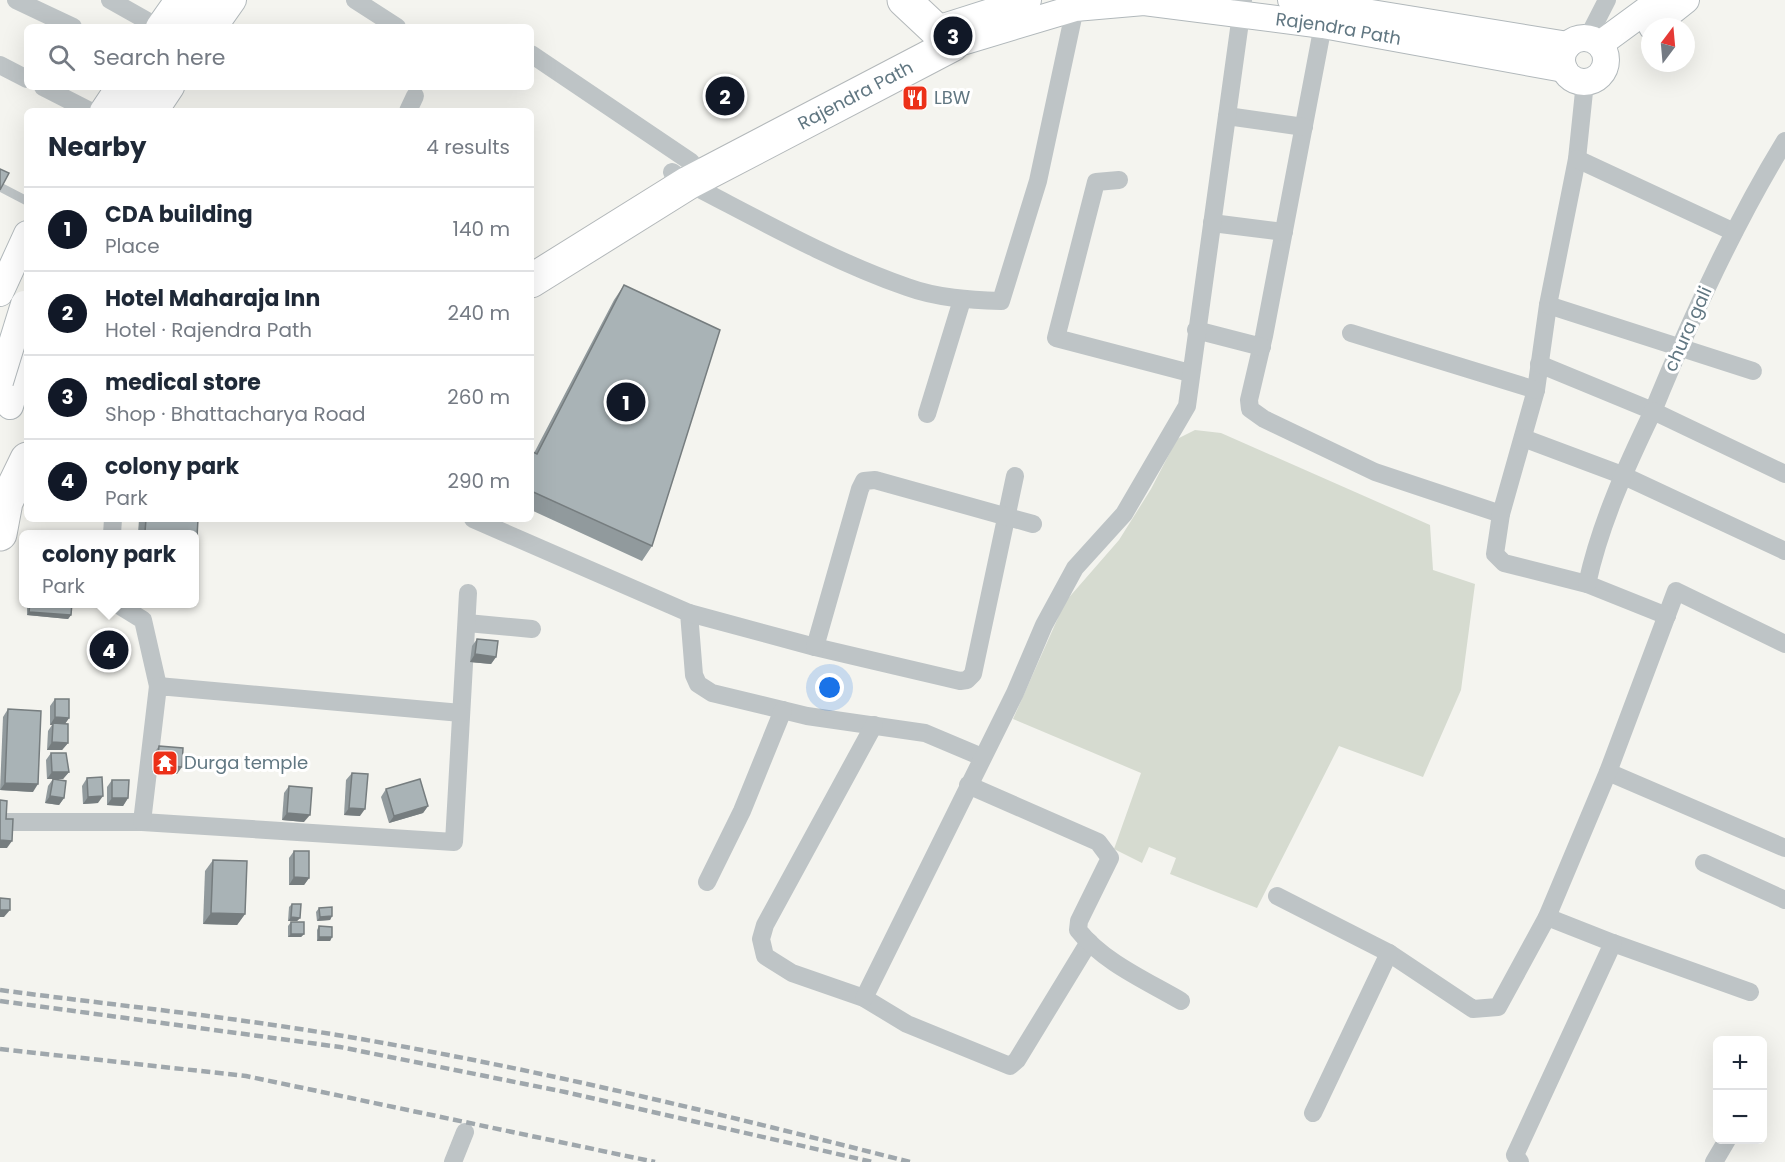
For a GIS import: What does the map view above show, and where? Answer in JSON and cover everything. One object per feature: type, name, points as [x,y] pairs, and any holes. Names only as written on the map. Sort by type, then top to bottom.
[{"type":"highway","points":[[879,0],[937,41]]},
{"type":"highway","points":[[904,0],[937,41]]},
{"type":"highway","name":"Rajendra Path","points":[[534,252],[937,41]]},
{"type":"highway","name":"Rajendra Path","points":[[534,279],[684,172]]},
{"type":"highway","points":[[0,534],[6,502],[24,465]]},
{"type":"main road","points":[[160,24],[178,0]]},
{"type":"main road","points":[[190,24],[207,0]]},
{"type":"main road","points":[[216,24],[233,0]]},
{"type":"main road","name":"Rajendra Path","points":[[937,41],[1028,0]]},
{"type":"main road","name":"Rajendra Path","points":[[1291,0],[1585,57]]},
{"type":"main road","name":"Rajendra Path","points":[[937,41],[1075,8],[1144,2],[1242,7],[1323,25],[1585,57]]},
{"type":"main road","points":[[1585,57],[1663,14]]},
{"type":"main road","points":[[105,108],[117,90]]},
{"type":"main road","points":[[134,108],[146,90]]},
{"type":"main road","points":[[157,108],[169,90]]},
{"type":"main road","points":[[0,293],[24,241]]},
{"type":"main road","points":[[0,382],[24,307]]},
{"type":"main road","points":[[12,406],[19,360]]},
{"type":"street","points":[[16,0],[67,24]]},
{"type":"street","points":[[110,0],[153,24]]},
{"type":"street","points":[[356,0],[393,24]]},
{"type":"street","points":[[1607,0],[1585,57],[1577,159],[1548,304],[1536,390],[1501,514],[1496,548],[1497,559],[1504,563],[1587,584],[1667,616]]},
{"type":"street","points":[[864,998],[1015,693],[1044,625],[1076,568],[1124,514],[1187,406],[1242,7]]},
{"type":"street","points":[[534,56],[684,172],[807,243],[908,288],[962,300],[1001,301],[1038,181],[1075,8]]},
{"type":"street","points":[[1323,25],[1262,347],[1249,400],[1250,409],[1254,414],[1375,472],[1501,514]]},
{"type":"street","points":[[0,65],[24,77]]},
{"type":"street","points":[[49,90],[84,108]]},
{"type":"street","points":[[1227,116],[1304,127]]},
{"type":"street","name":"chura gali","points":[[1587,584],[1593,558],[1622,475],[1653,411],[1679,347],[1748,201],[1785,141]]},
{"type":"street","points":[[1577,159],[1734,232]]},
{"type":"street","points":[[1119,180],[1096,182],[1056,338],[1190,373]]},
{"type":"street","points":[[1212,223],[1284,231]]},
{"type":"street","points":[[927,414],[962,300]]},
{"type":"street","points":[[1548,304],[1753,371]]},
{"type":"street","points":[[1196,330],[1262,347]]},
{"type":"street","points":[[1351,333],[1536,390]]},
{"type":"street","points":[[1539,364],[1653,411],[1785,474]]},
{"type":"street","points":[[1523,438],[1622,475],[1785,551]]},
{"type":"street","points":[[480,522],[689,613],[815,647],[960,681],[967,680],[973,674],[1015,476]]},
{"type":"street","points":[[815,647],[864,481],[875,480],[1033,524]]},
{"type":"street","points":[[1277,896],[1389,953],[1473,1009],[1498,1007],[1547,917],[1608,772],[1676,591],[1785,644]]},
{"type":"street","points":[[4,822],[142,822],[454,842],[468,593]]},
{"type":"street","points":[[125,608],[143,620],[158,686],[142,822]]},
{"type":"street","points":[[689,613],[694,675],[698,684],[712,693],[783,710],[925,733],[982,757]]},
{"type":"street","points":[[467,623],[532,629]]},
{"type":"street","points":[[158,686],[461,713]]},
{"type":"street","points":[[706,882],[742,811],[783,710]]},
{"type":"street","points":[[874,725],[765,925],[761,939],[765,956],[792,973],[864,998],[907,1024],[1010,1066],[1017,1060],[1089,942]]},
{"type":"street","points":[[1608,772],[1785,848]]},
{"type":"street","points":[[969,785],[1098,842],[1108,852],[1110,858],[1078,930],[1089,942],[1181,1001]]},
{"type":"street","points":[[1704,863],[1785,900]]},
{"type":"street","points":[[1547,917],[1750,992]]},
{"type":"street","points":[[1520,1162],[1515,1155],[1613,943]]},
{"type":"street","points":[[1313,1113],[1389,953]]},
{"type":"street","points":[[453,1162],[465,1132]]},
{"type":"street","points":[[1714,1162],[1725,1144]]},
{"type":"lane","points":[[0,187],[24,199]]},
{"type":"shaded area","points":[[1195,430],[1221,433],[1430,525],[1433,570],[1475,584],[1461,690],[1423,777],[1339,746],[1257,908],[1170,874],[1176,858],[1149,847],[1142,863],[1114,849],[1141,773],[1013,719],[1065,602],[1119,540],[1151,489],[1177,439]]},
{"type":"building","points":[[0,169],[9,173],[0,190]]},
{"type":"building","points":[[624,285],[720,330],[652,546],[534,492],[534,452],[537,454]]},
{"type":"building","points":[[146,522],[198,522],[197,530],[145,530]]},
{"type":"building","points":[[29,608],[72,608],[71,615],[29,612]]},
{"type":"building","points":[[477,639],[498,641],[496,657],[475,654]]},
{"type":"building","points":[[55,699],[69,699],[69,718],[55,717]]},
{"type":"building","points":[[8,709],[41,711],[38,784],[5,783]]},
{"type":"building","points":[[53,723],[68,724],[68,743],[52,742]]},
{"type":"building","points":[[159,746],[183,748],[182,767],[157,764]]},
{"type":"building","points":[[51,753],[66,753],[69,772],[52,772]]},
{"type":"building","points":[[352,773],[368,774],[365,809],[349,808]]},
{"type":"building","points":[[102,777],[103,796],[88,797],[87,778]]},
{"type":"building","points":[[53,779],[66,781],[64,798],[50,796]]},
{"type":"building","points":[[420,779],[428,806],[394,816],[386,789]]},
{"type":"building","points":[[112,780],[129,780],[128,798],[112,798]]},
{"type":"building","points":[[289,786],[312,788],[310,815],[287,813]]},
{"type":"building","points":[[0,800],[7,801],[6,819],[13,819],[12,841],[0,840]]},
{"type":"building","points":[[294,851],[309,851],[309,878],[294,877]]},
{"type":"building","points":[[213,860],[247,861],[245,914],[211,913]]},
{"type":"building","points":[[0,898],[10,899],[10,910],[0,910]]},
{"type":"building","points":[[292,904],[301,904],[300,918],[291,917]]},
{"type":"building","points":[[332,907],[332,916],[320,917],[319,908]]},
{"type":"building","points":[[291,922],[304,922],[304,934],[291,934]]},
{"type":"building","points":[[319,926],[332,927],[332,937],[319,937]]},
{"type":"railway","points":[[0,990],[253,1022],[409,1048],[625,1092],[910,1162]]},
{"type":"railway","points":[[0,1001],[340,1047],[565,1092],[873,1162]]},
{"type":"railway","points":[[0,1049],[246,1076],[655,1162]]},
{"type":"place","name":"medical store","points":[[953,36]]},
{"type":"place","name":"Hotel Maharaja Inn","points":[[725,96]]},
{"type":"place","name":"LBW","points":[[915,98]]},
{"type":"place","name":"CDA building","points":[[626,402]]},
{"type":"place","name":"colony park","points":[[109,650]]},
{"type":"place","name":"Durga temple","points":[[165,763]]}]
